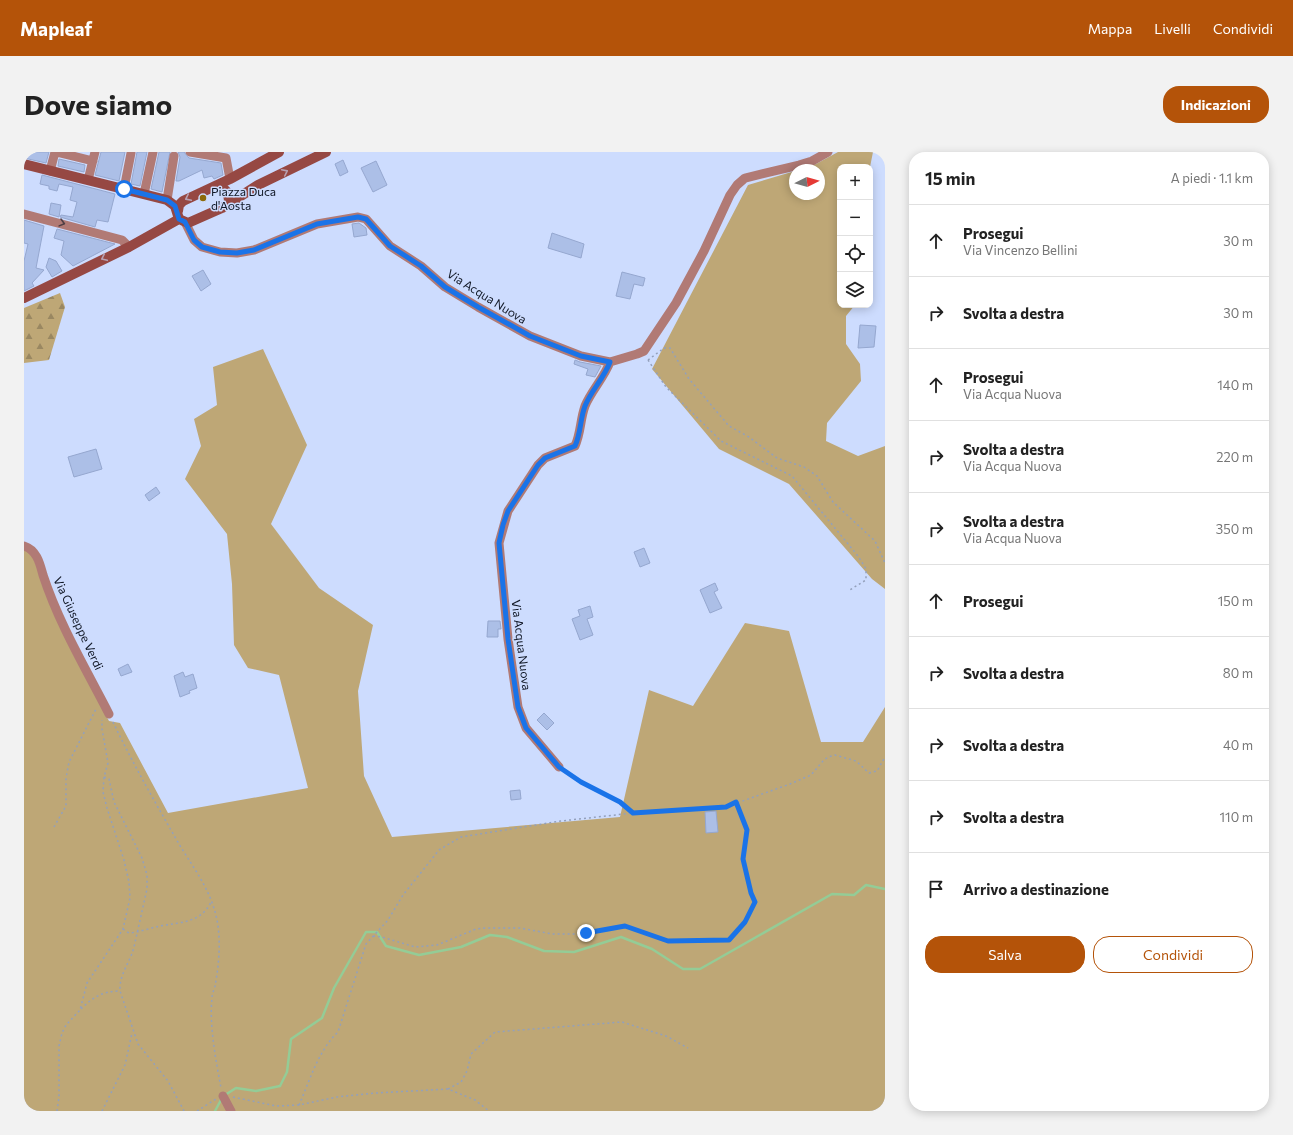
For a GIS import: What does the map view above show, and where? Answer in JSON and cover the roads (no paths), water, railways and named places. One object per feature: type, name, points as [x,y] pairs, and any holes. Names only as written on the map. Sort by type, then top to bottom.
[{"type":"street","points":[[50,170],[56,152],[94,157],[88,180]]},
{"type":"street","points":[[144,194],[154,152]]},
{"type":"street","points":[[190,152],[226,158],[230,179]]},
{"type":"street","points":[[179,218],[178,205],[183,201],[230,179],[279,152]]},
{"type":"street","points":[[24,298],[129,247],[179,218],[192,222],[229,203],[258,185],[326,152]]},
{"type":"street","name":"Via Acqua Nuova","points":[[179,218],[190,234],[202,247],[220,252],[237,253],[254,250],[317,224],[358,217],[366,219],[390,246],[421,266],[445,287],[478,307],[530,336],[581,356],[610,362],[637,354],[644,350],[676,303],[704,251],[730,195],[737,185],[745,178],[812,161],[828,152]]},
{"type":"street","points":[[124,189],[131,153]]},
{"type":"street","points":[[167,200],[174,156]]},
{"type":"street","points":[[24,164],[167,200],[172,202],[179,218]]},
{"type":"street","points":[[218,185],[225,189],[229,196],[229,203]]},
{"type":"street","points":[[24,214],[122,240],[129,247]]},
{"type":"street","name":"Via Acqua Nuova","points":[[559,767],[526,728],[518,707],[508,639],[499,543],[508,511],[538,465],[545,458],[575,446],[580,435],[580,426],[585,406],[610,362]]},
{"type":"street","name":"Via Giuseppe Verdi","points":[[24,546],[35,554],[51,597],[106,708]]},
{"type":"street","points":[[223,1096],[231,1110]]},
{"type":"waterway","points":[[225,1095],[236,1088],[256,1091],[280,1086],[287,1072],[291,1039],[322,1018],[334,988],[366,932],[377,932],[386,946],[419,955],[461,947],[490,935],[507,937],[544,951],[574,952],[621,937],[652,949],[683,969],[700,969],[832,894],[854,895],[866,885],[885,889]]},
{"type":"waterway","points":[[215,1111],[222,1098]]},
{"type":"place","name":"Piazza Duca d'Aosta","points":[[203,198]]}]
